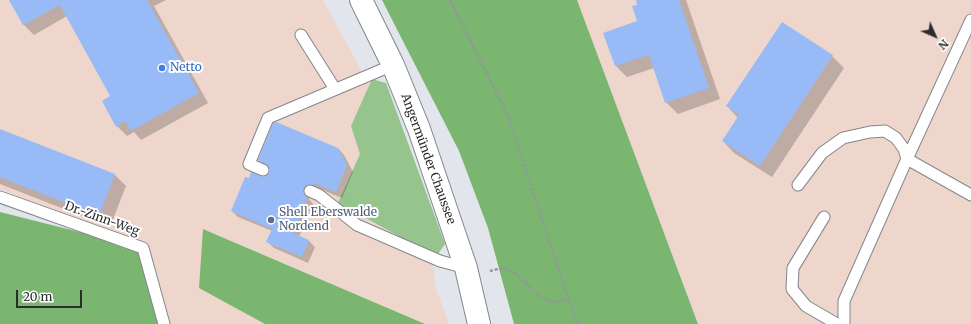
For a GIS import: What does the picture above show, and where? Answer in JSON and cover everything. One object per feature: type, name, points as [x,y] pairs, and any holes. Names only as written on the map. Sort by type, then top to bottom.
[{"type":"main road","name":"Angermünder Chaussee","points":[[361,0],[393,65],[419,129],[466,268],[479,324]]},
{"type":"lane","points":[[844,324],[844,301],[971,20]]},
{"type":"lane","points":[[301,36],[335,90]]},
{"type":"lane","points":[[263,170],[250,164],[268,118],[393,65]]},
{"type":"lane","points":[[798,185],[822,153],[843,138],[870,132],[885,131],[896,138],[904,149],[907,159],[971,195]]},
{"type":"lane","points":[[310,191],[319,195],[357,225],[440,261],[466,268]]},
{"type":"lane","name":"Dr.-Zinn-Weg","points":[[0,197],[143,248],[164,324]]},
{"type":"lane","points":[[824,217],[794,268],[792,290],[806,306],[837,324]]},
{"type":"path","points":[[450,0],[506,111],[577,324]]},
{"type":"path","points":[[466,268],[483,272],[505,269],[511,270],[533,290],[552,302],[569,299]]},
{"type":"shaded area","points":[[0,0],[323,0],[380,105],[431,235],[435,286],[449,324],[425,324],[204,229],[200,288],[265,324],[164,324],[143,248],[0,189]]},
{"type":"shaded area","points":[[577,0],[971,0],[971,324],[698,324]]},
{"type":"green space","points":[[382,0],[577,0],[698,324],[514,324],[488,228],[459,151]]},
{"type":"green space","points":[[372,79],[386,83],[445,244],[438,254],[430,253],[338,203],[360,154],[351,126]]},
{"type":"green space","points":[[0,212],[143,248],[164,324],[0,324]]},
{"type":"green space","points":[[203,229],[425,324],[265,324],[199,288]]},
{"type":"building","points":[[9,0],[147,0],[199,93],[131,131],[125,121],[116,127],[102,101],[110,96],[60,5],[23,25]]},
{"type":"building","points":[[636,0],[679,0],[709,88],[665,103],[649,55],[615,66],[603,33],[637,21],[632,6],[637,5]]},
{"type":"building","points":[[782,22],[833,55],[760,166],[722,141],[739,115],[726,106]]},
{"type":"building","points":[[276,122],[338,148],[347,165],[336,192],[313,183],[313,185],[306,185],[304,188],[303,192],[307,198],[293,233],[309,240],[302,257],[266,242],[272,229],[231,211],[245,177],[249,178],[251,172],[263,177],[269,173],[270,170],[268,166],[258,160],[273,123]]},
{"type":"building","points":[[0,129],[115,174],[99,216],[0,177]]},
{"type":"place","name":"Netto","points":[[162,68]]},
{"type":"place","name":"Shell Eberswalde Nordend","points":[[271,220]]}]
